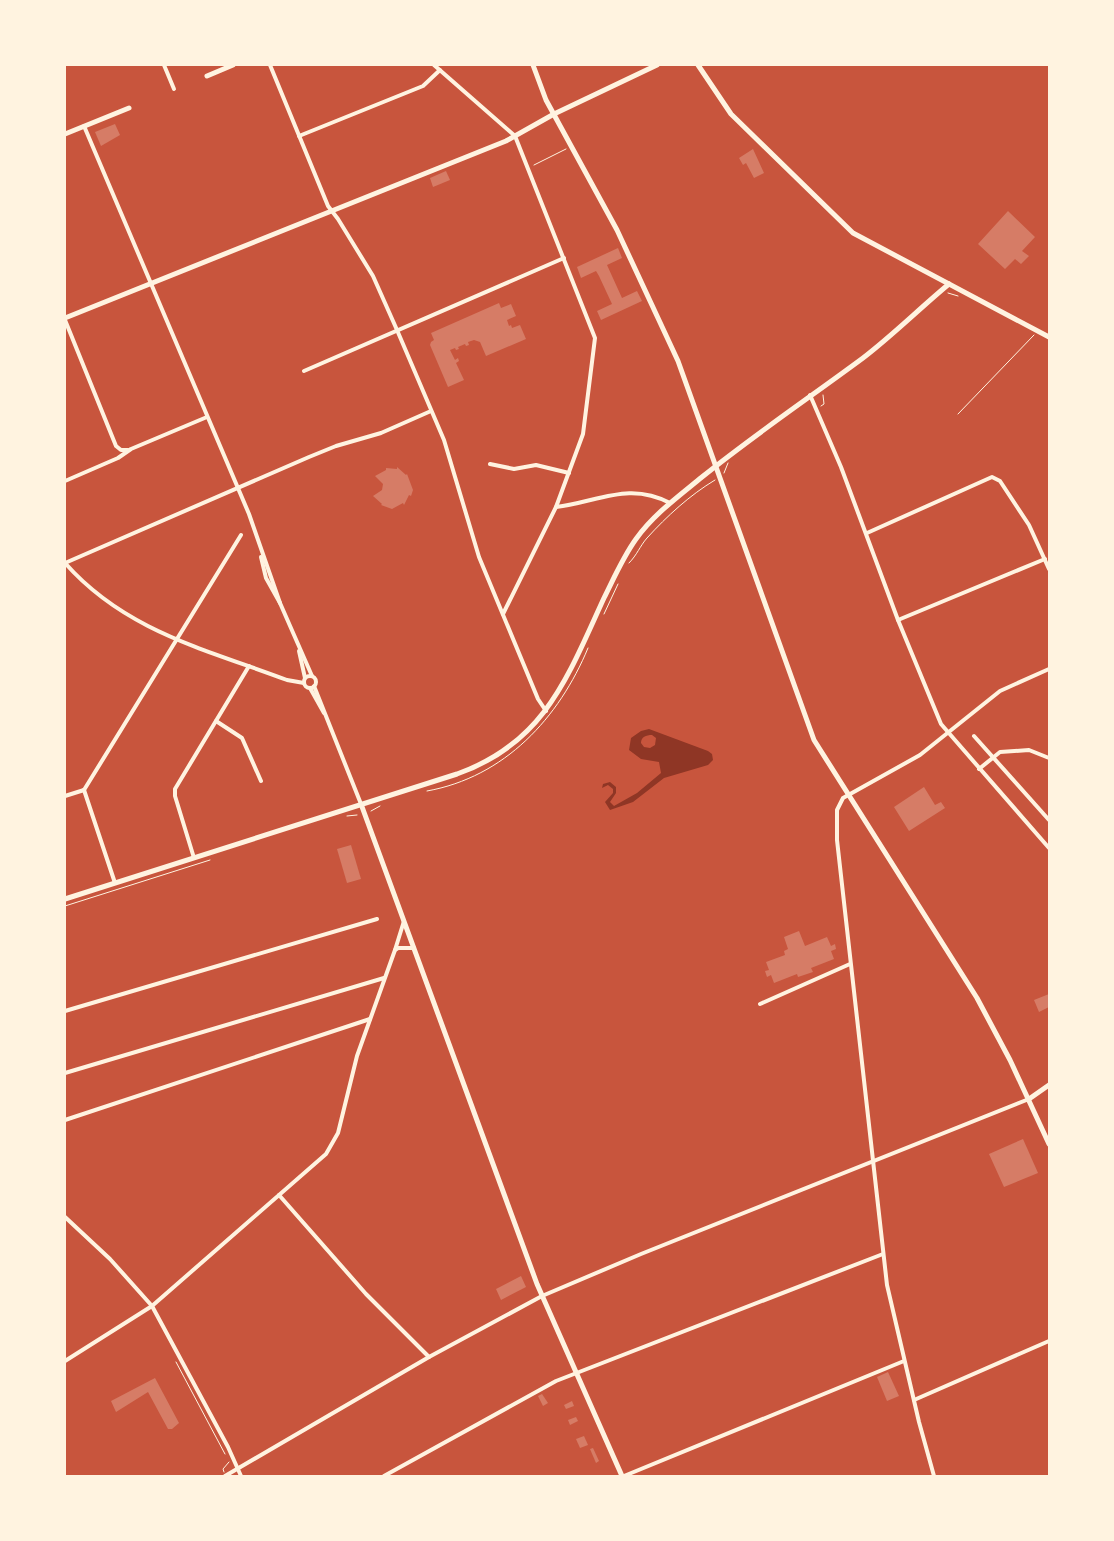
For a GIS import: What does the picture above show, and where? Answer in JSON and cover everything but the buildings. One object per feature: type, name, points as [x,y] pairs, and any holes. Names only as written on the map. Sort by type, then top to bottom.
[{"type":"street","points":[[164,65],[174,89]]},
{"type":"street","points":[[207,76],[234,65]]},
{"type":"street","points":[[270,65],[332,211],[373,276],[398,330],[444,440],[474,544],[540,704],[546,711]]},
{"type":"street","points":[[434,65],[515,136],[595,338],[585,425],[570,473],[556,507],[503,614]]},
{"type":"street","points":[[533,65],[554,114],[644,285],[678,360],[809,729],[848,795],[977,998],[1029,1099],[1049,1144]]},
{"type":"street","points":[[128,450],[121,450],[116,446],[65,319],[515,136],[554,114],[657,65]]},
{"type":"street","points":[[698,65],[731,114],[847,228],[858,236],[1049,337]]},
{"type":"street","points":[[299,136],[419,88],[440,70]]},
{"type":"street","points":[[65,134],[129,108]]},
{"type":"street","points":[[84,126],[249,514],[280,603],[298,646],[316,681],[312,687]]},
{"type":"street","points":[[304,371],[564,258]]},
{"type":"street","points":[[65,899],[481,764],[520,738],[546,711],[568,675],[627,552],[648,524],[670,503],[716,466],[874,349],[949,284]]},
{"type":"street","points":[[810,395],[822,420],[867,533],[898,620],[939,719],[947,733],[1049,848]]},
{"type":"street","points":[[432,411],[381,433],[336,446],[65,563],[103,600],[176,640],[287,680],[304,683],[312,687],[326,715],[361,804],[542,1296],[623,1476],[904,1361]]},
{"type":"street","points":[[65,481],[118,458],[128,450],[207,417]]},
{"type":"street","points":[[490,464],[514,469],[536,465],[570,473]]},
{"type":"street","points":[[867,533],[992,477],[1000,481],[1024,518],[1049,569]]},
{"type":"street","points":[[556,507],[626,492],[656,496],[670,503]]},
{"type":"street","points":[[65,796],[84,790],[241,534]]},
{"type":"street","points":[[898,620],[1045,559]]},
{"type":"street","points":[[298,646],[305,678],[304,683]]},
{"type":"street","points":[[194,858],[175,796],[175,789],[249,666]]},
{"type":"street","points":[[934,1476],[904,1361],[887,1285],[836,830],[838,807],[848,795],[908,762],[1002,690],[1049,669]]},
{"type":"street","points":[[305,678],[312,676]]},
{"type":"street","points":[[216,721],[242,738],[261,781]]},
{"type":"street","points":[[974,736],[1049,820]]},
{"type":"street","points":[[979,769],[1000,752],[1026,749],[1049,758]]},
{"type":"street","points":[[84,790],[115,883]]},
{"type":"street","points":[[65,1012],[377,919]]},
{"type":"street","points":[[65,1361],[152,1306],[333,1145],[338,1133],[357,1056],[395,950],[404,919]]},
{"type":"street","points":[[395,950],[398,948],[415,948]]},
{"type":"street","points":[[760,1004],[850,964]]},
{"type":"street","points":[[65,1073],[384,978]]},
{"type":"street","points":[[65,1120],[370,1019]]},
{"type":"street","points":[[225,1476],[429,1357],[542,1296],[641,1254],[1029,1099],[1049,1085]]},
{"type":"street","points":[[279,1195],[362,1289],[429,1357]]},
{"type":"street","points":[[65,1217],[110,1259],[152,1306],[239,1468],[241,1476]]},
{"type":"street","points":[[384,1476],[535,1391],[883,1254]]},
{"type":"street","points":[[914,1400],[1049,1341]]},
{"type":"path","points":[[534,166],[566,149]]},
{"type":"path","points":[[958,414],[1038,331]]},
{"type":"path","points":[[627,564],[645,540],[663,522],[726,471],[731,460]]},
{"type":"path","points":[[603,616],[619,582]]},
{"type":"path","points":[[583,660],[591,642]]},
{"type":"path","points":[[175,1361],[229,1462],[223,1469]]},
{"type":"shaded area","points":[[649,729],[708,751],[712,754],[713,760],[708,765],[664,778],[633,802],[610,810],[605,802],[613,793],[613,789],[608,785],[602,788],[603,784],[610,782],[616,787],[616,793],[610,802],[614,806],[637,793],[661,773],[659,762],[641,759],[629,750],[631,738],[641,731]],"holes":[[[652,735],[656,738],[655,745],[650,748],[644,747],[641,743],[642,739],[646,736]]]}]
